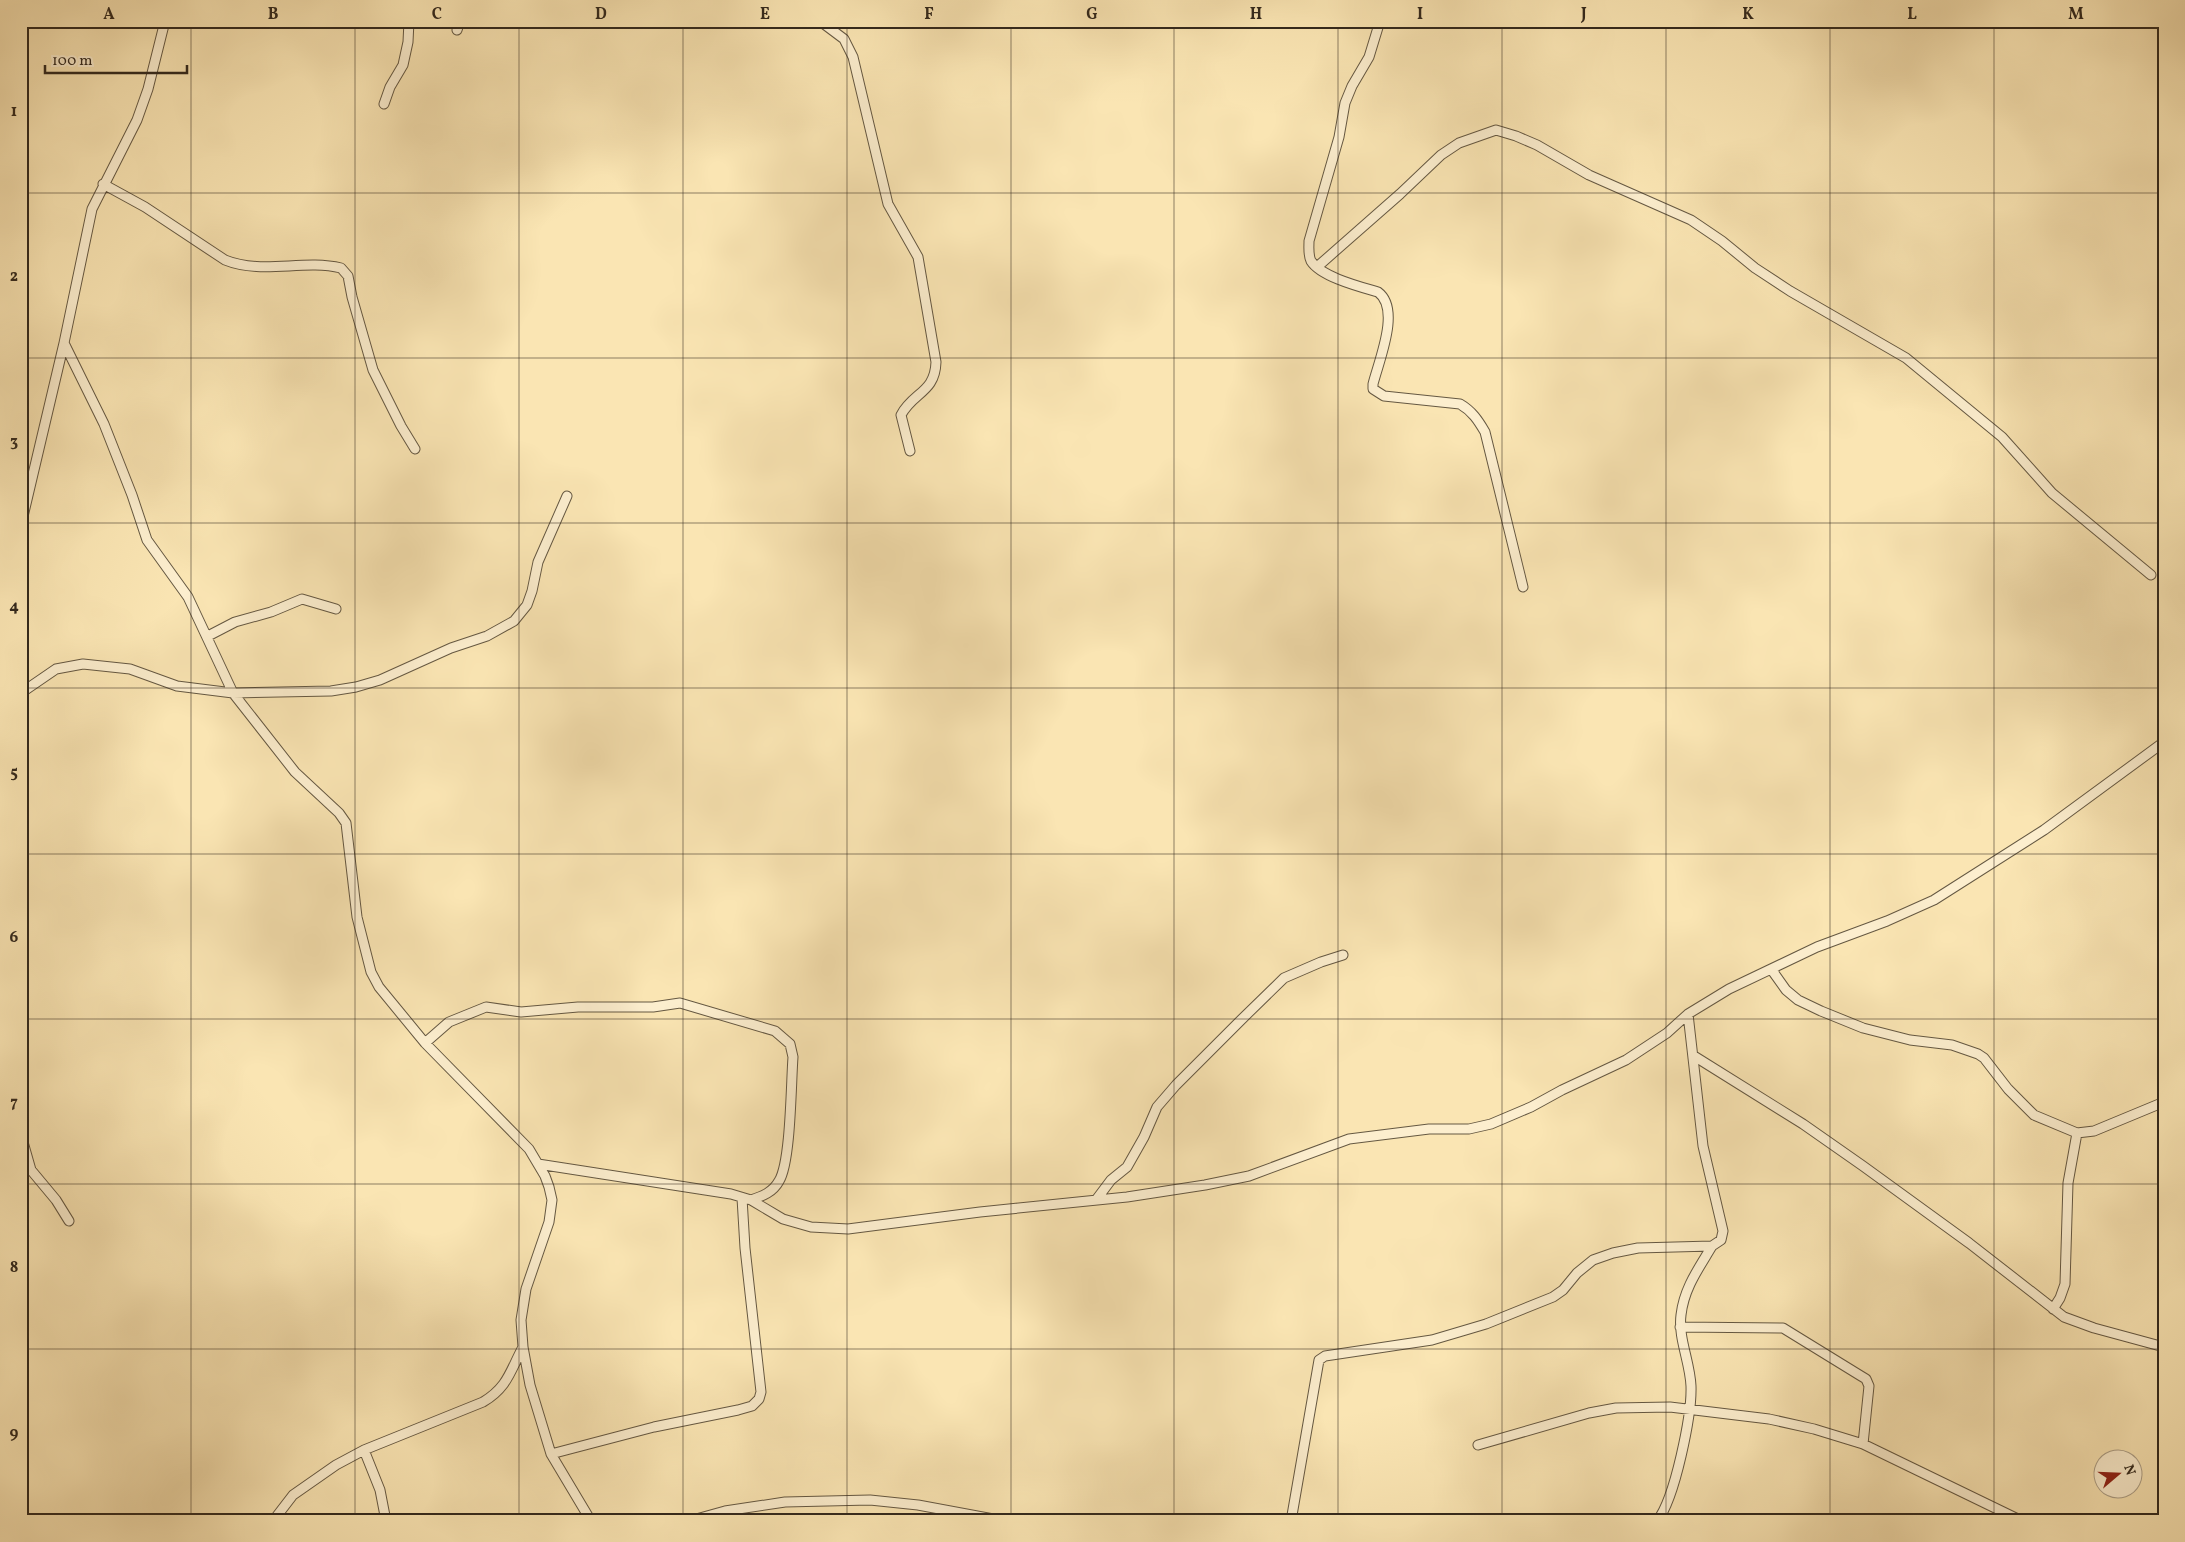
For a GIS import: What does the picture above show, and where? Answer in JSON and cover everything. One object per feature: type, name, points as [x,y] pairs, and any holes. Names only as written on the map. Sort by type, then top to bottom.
[{"type":"street","points":[[22,521],[64,343],[92,210],[103,184],[137,120],[148,90],[165,21]]},
{"type":"street","points":[[820,21],[844,38],[853,57],[888,204],[918,257],[936,362],[936,374],[931,383],[901,415],[910,451]]},
{"type":"street","points":[[1380,21],[1368,57],[1345,103],[1339,137],[1309,241],[1309,253],[1317,267],[1344,281],[1378,292],[1385,297],[1389,316],[1372,389],[1375,392],[1384,396],[1460,404],[1478,419],[1485,432],[1523,587]]},
{"type":"street","points":[[384,104],[390,87],[403,65],[406,23]]},
{"type":"street","points":[[1317,267],[1441,155],[1459,143],[1496,130],[1516,136],[1537,145],[1589,175],[1691,220],[1722,240],[1755,268],[1790,291],[1906,358],[2002,437],[2052,493],[2151,575]]},
{"type":"street","points":[[103,184],[145,207],[225,260],[238,265],[252,267],[314,265],[341,268],[348,276],[352,297],[373,370],[401,426],[415,449]]},
{"type":"street","points":[[64,343],[104,424],[132,495],[147,540],[188,597],[208,636],[216,660],[233,693],[301,779],[343,817],[347,828],[357,917],[371,972],[379,986],[398,1012],[425,1043],[529,1150],[549,1187],[551,1209],[526,1290],[520,1320],[523,1347],[530,1385],[550,1454],[591,1521]]},
{"type":"street","points":[[21,693],[56,669],[83,664],[130,669],[177,686],[233,693],[331,690],[356,687],[380,680],[503,628],[514,621],[527,605],[538,562],[567,496]]},
{"type":"street","points":[[208,636],[235,622],[271,612],[302,599],[336,609]]},
{"type":"street","points":[[538,1164],[720,1192],[747,1199],[792,1222],[811,1227],[848,1229],[980,1212],[1096,1200],[1205,1185],[1249,1176],[1348,1139],[1429,1129],[1469,1129],[1491,1124],[1532,1107],[1562,1090],[1626,1060],[1667,1033],[1688,1014],[1712,998],[1817,947],[1887,921],[1934,900],[2044,830],[2164,742]]},
{"type":"street","points":[[1096,1200],[1111,1180],[1127,1167],[1144,1137],[1157,1107],[1241,1020],[1284,978],[1343,955]]},
{"type":"street","points":[[1772,969],[1786,990],[1798,1000],[1821,1011],[1863,1028],[1910,1040],[1952,1045],[1978,1054],[1984,1058],[2008,1089],[2034,1115],[2077,1133],[2094,1131],[2164,1102]]},
{"type":"street","points":[[425,1043],[449,1022],[486,1007],[521,1012],[578,1007],[653,1006],[680,1003],[775,1031],[790,1044],[792,1057],[786,1152],[782,1176],[776,1186],[771,1191],[747,1199]]},
{"type":"street","points":[[1660,1520],[1671,1496],[1690,1410],[1691,1386],[1689,1367],[1680,1327],[1687,1291],[1695,1273],[1712,1246],[1721,1240],[1723,1231],[1703,1146],[1688,1014]]},
{"type":"street","points":[[1694,1056],[1803,1124],[1969,1243],[2064,1317],[2094,1328],[2164,1347]]},
{"type":"street","points":[[2053,1309],[2060,1298],[2065,1284],[2068,1183],[2077,1133]]},
{"type":"street","points":[[21,1135],[31,1170],[56,1200],[68,1222]]},
{"type":"street","points":[[550,1454],[654,1427],[738,1410],[752,1406],[759,1399],[761,1392],[745,1248],[747,1199]]},
{"type":"street","points":[[1290,1521],[1318,1360],[1325,1356],[1432,1340],[1486,1324],[1552,1297],[1563,1290],[1577,1273],[1594,1260],[1613,1253],[1638,1248],[1712,1246]]},
{"type":"street","points":[[1680,1327],[1783,1328],[1866,1379],[1869,1386],[1863,1444]]},
{"type":"street","points":[[273,1521],[292,1495],[336,1465],[364,1450],[483,1402],[497,1393],[507,1380],[523,1347]]},
{"type":"street","points":[[1478,1445],[1589,1413],[1616,1408],[1644,1406],[1769,1419],[1814,1429],[1863,1444],[2022,1521]]},
{"type":"street","points":[[364,1450],[380,1490],[386,1521]]},
{"type":"street","points":[[689,1521],[725,1511],[785,1502],[870,1500],[918,1505],[1004,1521]]}]
